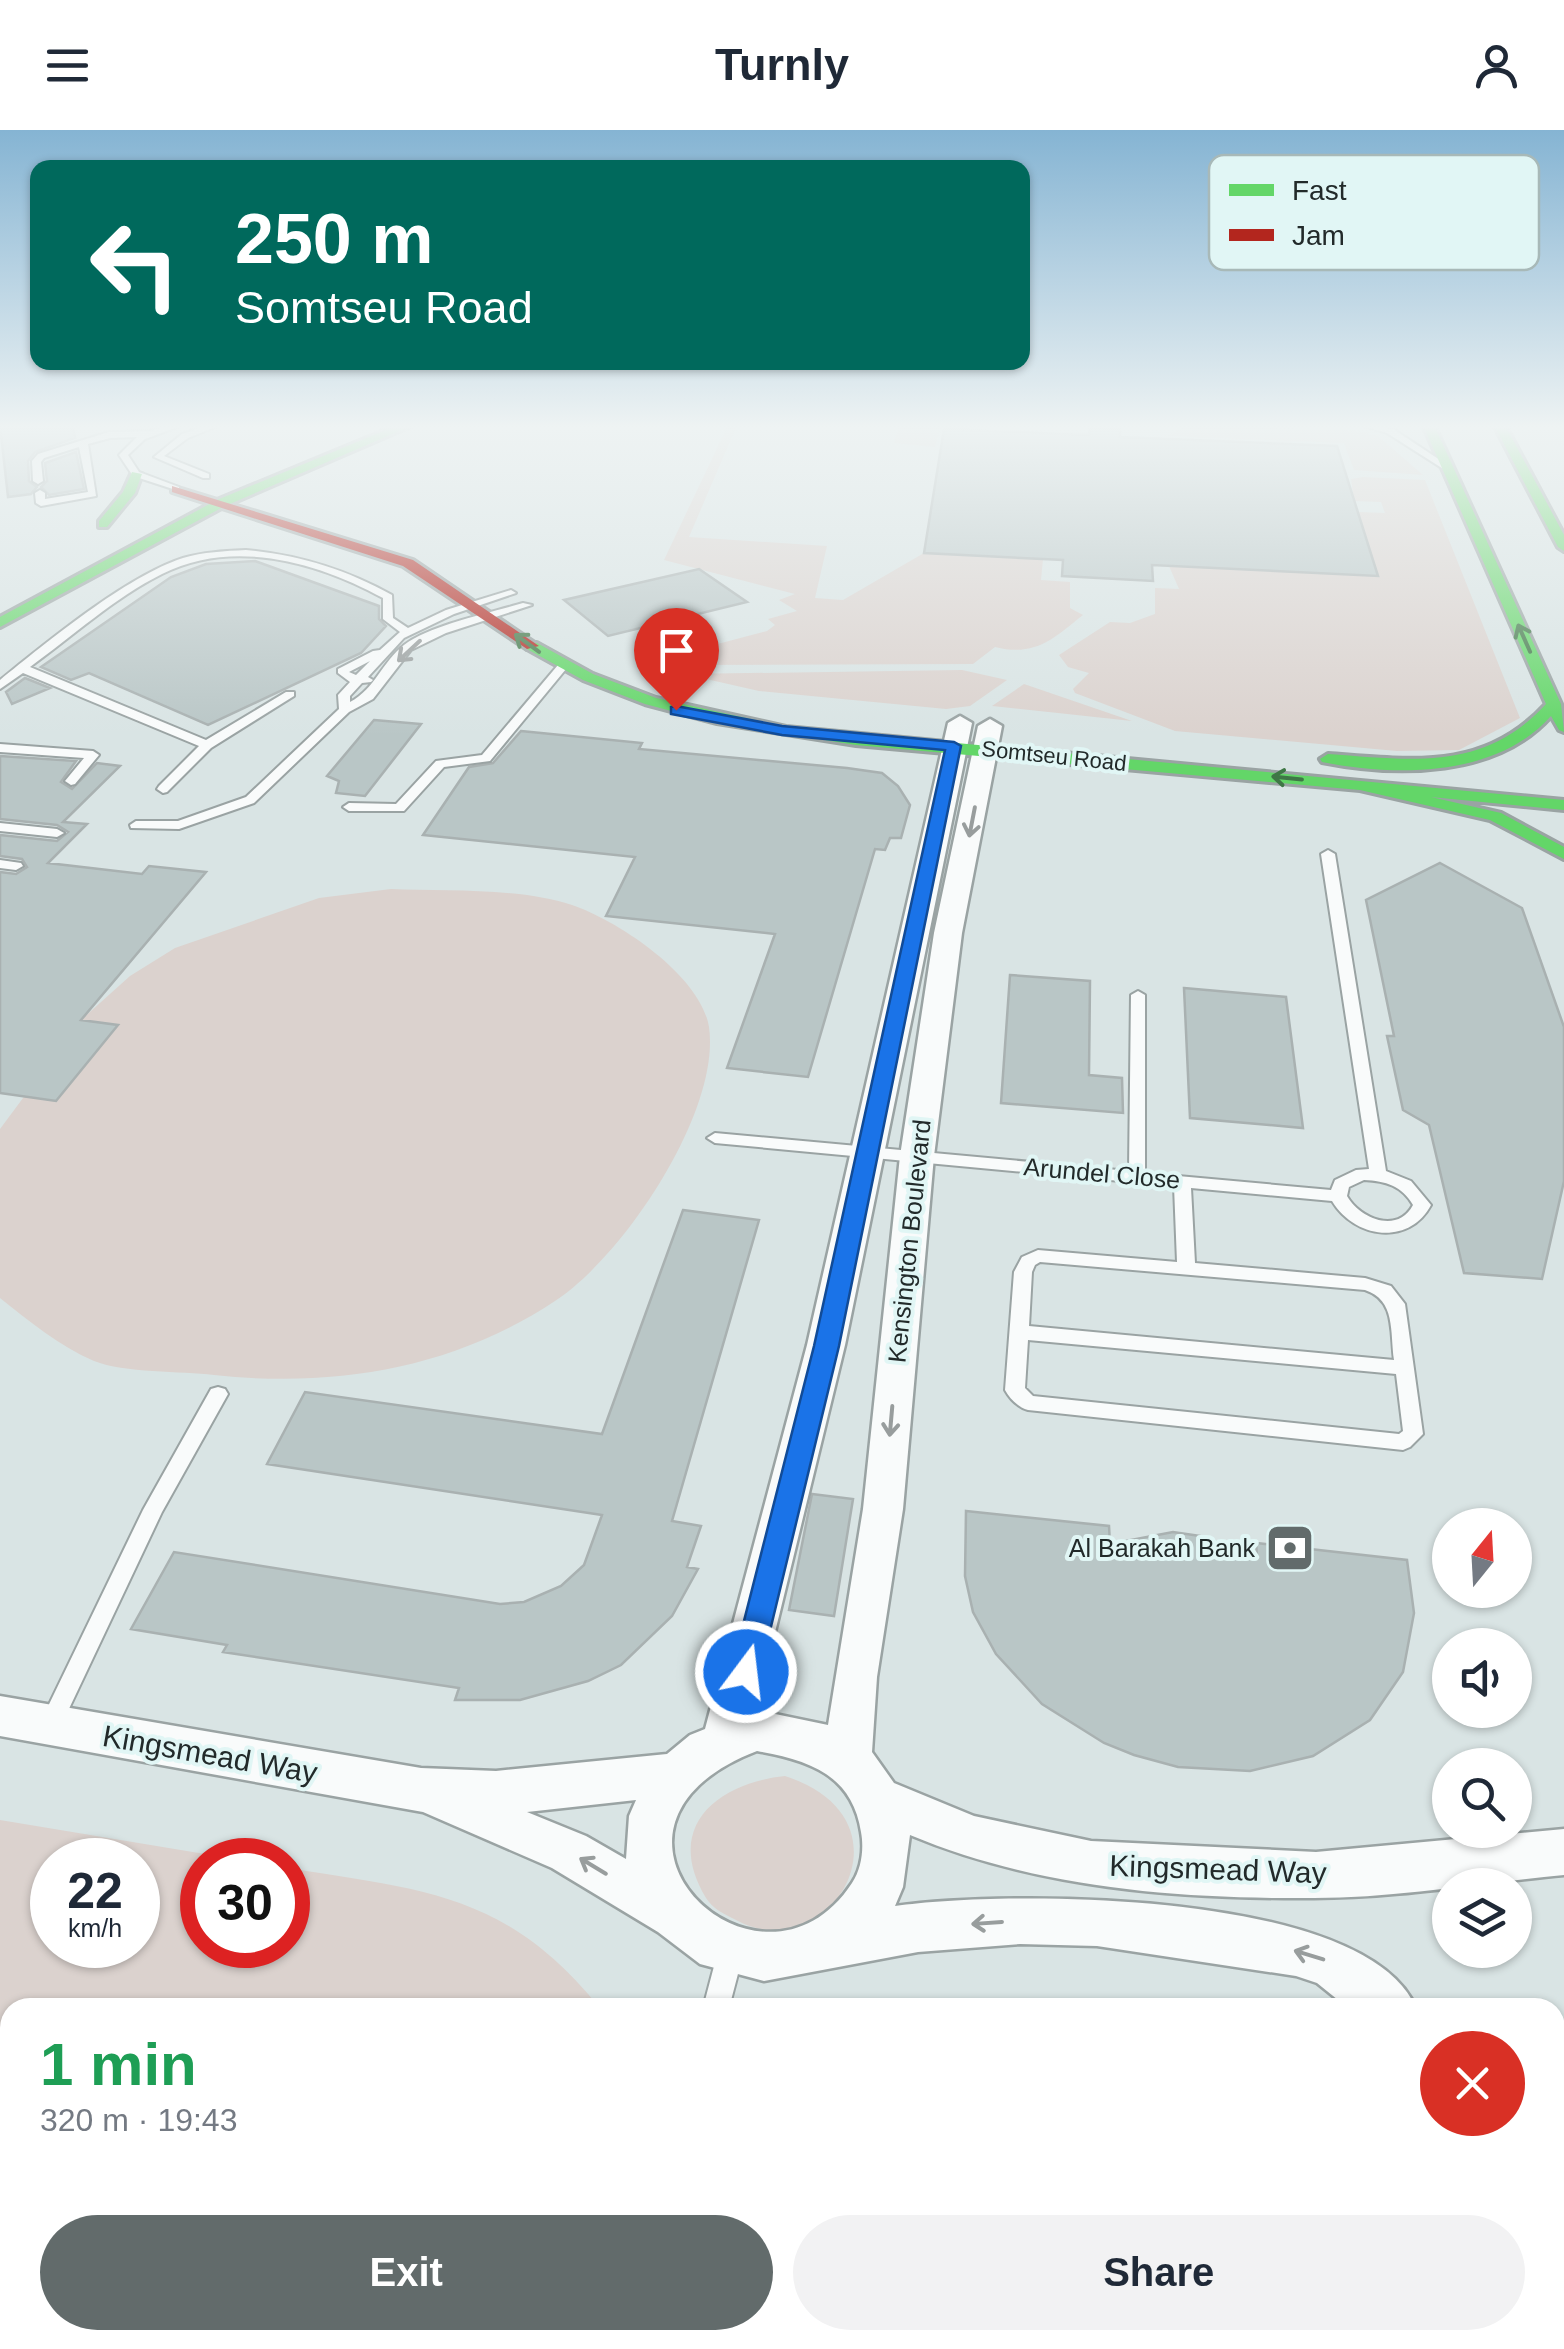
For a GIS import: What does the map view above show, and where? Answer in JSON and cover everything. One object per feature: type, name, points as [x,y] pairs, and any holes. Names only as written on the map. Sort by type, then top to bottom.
[{"type":"main road","points":[[0,623],[169,529]]},
{"type":"main road","points":[[138,544],[244,529]]},
{"type":"main road","points":[[274,529],[385,538]]},
{"type":"main road","name":"Somtseu Road","points":[[342,529],[430,548]]},
{"type":"main road","name":"Somtseu Road","points":[[357,529],[385,538],[424,572],[562,667],[633,698],[676,710],[782,730],[973,732],[1334,783],[1564,804]]},
{"type":"main road","points":[[1475,529],[1564,727]]},
{"type":"main road","points":[[486,577],[527,605]]},
{"type":"main road","points":[[605,659],[682,688],[772,704]]},
{"type":"main road","points":[[1328,760],[1408,763],[1502,751],[1536,734],[1554,704]]},
{"type":"main road","name":"Somtseu Road","points":[[1065,734],[1564,784]]},
{"type":"main road","points":[[1334,783],[1484,810],[1520,826],[1564,854]]},
{"type":"street","name":"Kensington Boulevard","points":[[726,1737],[800,1461],[865,1151],[973,732]]},
{"type":"street","name":"Kensington Boulevard","points":[[848,1758],[855,1677],[883,1509],[916,1156],[973,732]]},
{"type":"street","name":"Kingsmead Way","points":[[0,1716],[421,1790],[496,1792],[672,1775]]},
{"type":"street","points":[[828,1941],[854,1921],[874,1896],[885,1870],[889,1842],[881,1800],[848,1758],[821,1741],[790,1731],[757,1730],[726,1737],[696,1752],[672,1775],[656,1802],[648,1831],[649,1862],[659,1891],[676,1916],[701,1937],[731,1951],[764,1956],[798,1952],[828,1941],[918,1927],[1020,1920],[1097,1922],[1307,1954],[1354,1977],[1378,1998]]},
{"type":"street","name":"Kingsmead Way","points":[[421,1790],[569,1852],[676,1916]]},
{"type":"street","name":"Kingsmead Way","points":[[881,1800],[974,1838],[1091,1864],[1316,1875],[1564,1852]]},
{"type":"lane","points":[[0,686],[160,571],[204,557],[276,556],[336,573],[388,597],[388,619],[407,632]]},
{"type":"lane","points":[[136,825],[196,821],[250,800],[346,710],[369,697],[408,648],[480,610],[527,605]]},
{"type":"lane","points":[[383,681],[358,680],[344,676],[342,671],[380,652],[407,632],[480,610],[527,605]]},
{"type":"lane","points":[[349,807],[399,808],[440,764],[486,758],[562,667]]},
{"type":"lane","points":[[22,668],[206,745]]},
{"type":"lane","points":[[346,710],[343,698],[358,680]]},
{"type":"lane","points":[[163,790],[206,745],[290,694]]},
{"type":"lane","points":[[0,748],[92,755],[71,781]]},
{"type":"lane","points":[[0,827],[58,834]]},
{"type":"lane","points":[[1328,854],[1378,1174]]},
{"type":"lane","points":[[0,864],[16,866]]},
{"type":"lane","points":[[1137,1176],[1138,995]]},
{"type":"lane","name":"Arundel Close","points":[[715,1138],[1338,1196]]},
{"type":"lane","points":[[1378,1174],[1394,1178],[1417,1195],[1422,1205],[1411,1223],[1381,1226],[1365,1222],[1351,1214],[1338,1196],[1340,1184],[1350,1178],[1378,1174]]},
{"type":"lane","points":[[1182,1181],[1186,1269]]},
{"type":"lane","points":[[1038,1256],[1186,1269],[1366,1284],[1385,1290],[1396,1304],[1413,1434],[1403,1442],[1035,1406],[1019,1399],[1015,1390],[1023,1272],[1028,1261],[1038,1256]]},
{"type":"lane","points":[[1019,1332],[1404,1368]]},
{"type":"lane","points":[[50,1725],[153,1510],[218,1394]]},
{"type":"lane","points":[[719,1998],[731,1951]]},
{"type":"shaded area","points":[[679,529],[693,529],[689,537],[827,546],[815,598],[843,600],[924,553],[1043,559],[1041,580],[1070,582],[1070,608],[1083,615],[1043,644],[1021,650],[995,647],[973,664],[662,665],[653,661],[767,631],[775,625],[768,619],[797,611],[779,600],[795,594],[664,560]]},
{"type":"shaded area","points":[[1363,529],[1444,529],[1520,718],[1459,750],[1397,751],[1175,731],[1075,693],[1073,689],[1089,673],[1068,667],[1059,655],[1110,622],[1130,623],[1155,614],[1155,588],[1179,589],[1169,566],[1377,576]]},
{"type":"shaded area","points":[[962,670],[1007,680],[970,706],[946,709],[759,691],[684,674]]},
{"type":"shaded area","points":[[1024,684],[1132,721],[992,706]]},
{"type":"shaded area","points":[[391,889],[507,893],[572,905],[612,924],[655,953],[675,970],[703,1008],[709,1027],[709,1061],[700,1099],[662,1179],[610,1251],[555,1301],[476,1343],[434,1358],[348,1375],[259,1378],[106,1365],[57,1341],[0,1298],[0,1129],[81,1020],[130,976],[175,948],[319,898]]},
{"type":"shaded area","points":[[785,1776],[826,1797],[848,1824],[854,1854],[846,1884],[828,1908],[802,1925],[770,1930],[736,1920],[712,1905],[694,1873],[691,1850],[694,1830],[719,1799],[760,1780]]},
{"type":"shaded area","points":[[0,1820],[108,1838],[30,1838],[30,1968],[160,1968],[160,1847],[180,1850],[180,1968],[310,1968],[310,1872],[381,1883],[460,1903],[530,1940],[565,1969],[591,1998],[0,1998]]},
{"type":"building","points":[[928,529],[1363,529],[1378,576],[1152,565],[1153,581],[1062,576],[1063,560],[924,553]]},
{"type":"building","points":[[255,561],[379,606],[379,619],[386,626],[361,653],[208,725],[89,673],[71,680],[41,667],[171,577],[206,564]]},
{"type":"building","points":[[699,569],[747,602],[608,636],[564,600]]},
{"type":"building","points":[[25,678],[50,688],[12,704],[6,692]]},
{"type":"building","points":[[374,720],[421,724],[365,796],[336,793],[339,781],[327,776]]},
{"type":"building","points":[[521,731],[642,743],[639,749],[882,773],[898,786],[910,805],[901,838],[890,838],[885,850],[875,849],[808,1077],[727,1068],[775,934],[606,916],[635,857],[423,835],[469,767],[493,763]]},
{"type":"building","points":[[0,756],[76,761],[61,782],[72,789],[97,763],[120,766],[63,822],[87,824],[48,863],[142,874],[149,866],[206,872],[81,1020],[118,1025],[56,1101],[0,1093],[0,872],[16,874],[27,867],[22,859],[0,856],[0,835],[57,841],[68,832],[57,825],[0,819]]},
{"type":"building","points":[[1440,863],[1522,908],[1564,1027],[1564,1181],[1542,1279],[1464,1273],[1429,1125],[1403,1110],[1387,1036],[1394,1036],[1366,900]]},
{"type":"building","points":[[1010,975],[1090,981],[1089,1075],[1122,1078],[1123,1113],[1001,1103]]},
{"type":"building","points":[[1184,988],[1286,997],[1303,1128],[1190,1118]]},
{"type":"building","points":[[683,1210],[759,1220],[672,1521],[701,1526],[687,1567],[698,1569],[672,1616],[621,1665],[588,1681],[520,1700],[455,1700],[459,1688],[223,1652],[227,1645],[131,1629],[174,1552],[500,1604],[524,1602],[561,1586],[584,1565],[602,1515],[267,1464],[305,1392],[602,1434]]},
{"type":"building","points":[[812,1494],[853,1499],[834,1616],[789,1610]]},
{"type":"building","points":[[966,1511],[1109,1526],[1110,1544],[1173,1532],[1200,1536],[1257,1555],[1256,1543],[1407,1560],[1414,1613],[1403,1672],[1370,1720],[1313,1756],[1250,1771],[1178,1767],[1134,1755],[1104,1743],[1042,1704],[996,1654],[973,1612],[965,1576]]},
{"type":"traffic: fast","points":[[0,623],[174,529]]},
{"type":"traffic: fast","points":[[1475,529],[1564,727]]},
{"type":"traffic: fast","points":[[1554,529],[1564,547]]},
{"type":"traffic: fast","points":[[532,646],[588,677],[650,701],[717,719],[786,731],[1564,805]]},
{"type":"traffic: fast","points":[[1328,759],[1422,764],[1481,756],[1508,745],[1532,728],[1554,704]]},
{"type":"traffic: fast","points":[[1366,788],[1495,816],[1564,854]]},
{"type":"traffic: jam","points":[[300,529],[408,563],[532,646]]},
{"type":"place","name":"Al Barakah Bank","points":[[1290,1548]]},
{"type":"route","points":[[676,710],[782,730],[954,746],[826,1346],[746,1672]]}]
